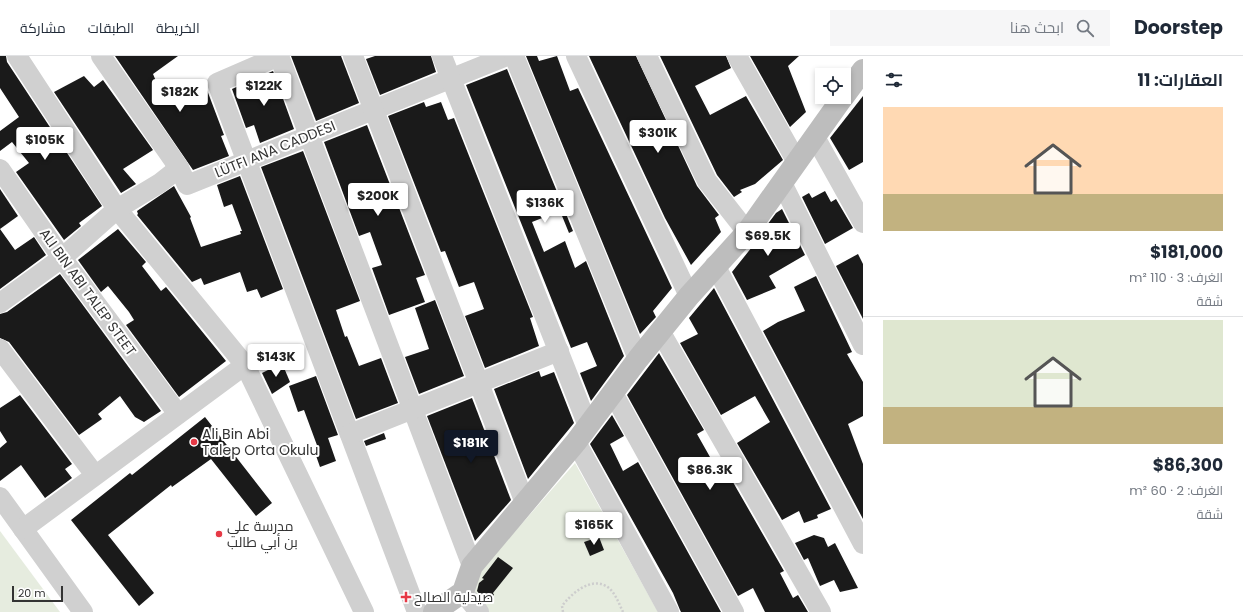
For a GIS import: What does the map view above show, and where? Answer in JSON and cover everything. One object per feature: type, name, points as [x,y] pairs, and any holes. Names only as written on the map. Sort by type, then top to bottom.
[{"type":"street","points":[[17,56],[117,209],[245,365],[364,612]]},
{"type":"street","name":"LÜTFI ANA CADDESI","points":[[101,56],[179,168],[187,185],[507,56]]},
{"type":"street","points":[[417,612],[217,84],[279,56],[472,566]]},
{"type":"street","points":[[353,56],[525,503]]},
{"type":"street","points":[[442,56],[559,351],[582,434],[669,612]]},
{"type":"street","points":[[514,56],[638,359]]},
{"type":"street","points":[[576,56],[689,296]]},
{"type":"street","points":[[647,56],[707,181],[747,232]]},
{"type":"street","points":[[736,56],[797,162]]},
{"type":"street","points":[[851,87],[863,70]]},
{"type":"street","points":[[434,612],[463,592],[472,566],[582,434],[638,359],[714,265],[747,232],[839,104]]},
{"type":"street","points":[[815,137],[863,223]]},
{"type":"street","points":[[0,303],[62,258],[117,209],[160,183],[179,168]]},
{"type":"street","name":"ALI BIN ABI TALEP STEET","points":[[0,169],[62,258],[178,414]]},
{"type":"street","points":[[782,183],[863,345]]},
{"type":"street","points":[[714,265],[863,544]]},
{"type":"street","points":[[660,331],[821,612]]},
{"type":"street","points":[[0,349],[95,475]]},
{"type":"street","points":[[350,434],[559,351]]},
{"type":"street","points":[[23,529],[245,365]]},
{"type":"street","points":[[613,393],[734,612]]},
{"type":"street","points":[[0,496],[83,612]]},
{"type":"street","points":[[463,592],[479,612]]},
{"type":"path","points":[[563,612],[562,606],[569,596],[582,588],[594,584],[606,586],[624,612]]},
{"type":"shaded area","points":[[575,463],[658,612],[480,612],[463,591]]},
{"type":"shaded area","points":[[0,531],[60,612],[0,612]]},
{"type":"building","points":[[0,56],[6,56],[7,62],[102,206],[79,223],[81,226],[64,240],[16,172],[29,163],[12,142],[0,151],[0,131],[19,117],[0,88]]},
{"type":"building","points":[[115,56],[178,56],[153,74],[166,105],[207,90],[224,135],[221,136],[229,156],[193,170]]},
{"type":"building","points":[[291,56],[341,56],[359,103],[316,121]]},
{"type":"building","points":[[375,56],[431,56],[436,72],[380,95],[366,59]]},
{"type":"building","points":[[526,56],[537,56],[539,61],[557,56],[570,91],[578,88],[672,288],[653,311],[656,317],[640,334]]},
{"type":"building","points":[[589,56],[636,56],[697,186],[719,215],[715,218],[721,232],[691,265],[665,218]]},
{"type":"building","points":[[660,56],[726,56],[731,68],[695,86],[710,115],[746,96],[783,160],[755,184],[740,190],[742,192],[734,197],[717,175]]},
{"type":"building","points":[[750,56],[799,56],[788,66],[806,112],[790,127]]},
{"type":"building","points":[[507,69],[573,231],[569,233],[560,211],[532,222],[544,252],[565,241],[575,268],[586,261],[624,356],[591,401],[580,373],[597,366],[587,342],[571,348],[466,85]]},
{"type":"building","points":[[273,71],[294,129],[260,143],[254,125],[246,128],[232,89]]},
{"type":"building","points":[[84,76],[94,87],[103,80],[153,150],[123,169],[136,184],[121,193],[54,92]]},
{"type":"building","points":[[863,96],[863,162],[849,170],[830,138]]},
{"type":"building","points":[[424,102],[426,107],[441,102],[448,120],[454,118],[533,317],[530,318],[539,346],[485,368],[465,316],[484,309],[474,282],[459,287],[445,251],[441,252],[388,116]]},
{"type":"building","points":[[367,125],[425,275],[416,278],[425,302],[389,315],[372,268],[382,265],[370,232],[359,236],[324,142]]},
{"type":"building","points":[[303,151],[360,301],[336,310],[345,337],[347,336],[359,366],[381,358],[398,403],[356,419],[261,167]]},
{"type":"building","points":[[240,176],[283,289],[261,298],[257,289],[247,292],[240,272],[204,285],[201,278],[192,282],[137,215],[137,211],[174,186],[191,217],[190,218],[201,247],[241,234],[240,231],[242,231],[232,204],[224,207],[217,185]]},
{"type":"building","points":[[0,189],[18,216],[0,229]]},
{"type":"building","points":[[825,191],[831,202],[836,199],[853,228],[825,244],[802,197],[809,193],[812,198]]},
{"type":"building","points":[[782,209],[805,255],[769,276],[776,288],[747,300],[732,272],[768,227],[767,225],[776,213]]},
{"type":"building","points":[[0,229],[15,250],[34,237],[46,255],[0,289]]},
{"type":"building","points":[[118,229],[146,262],[142,266],[161,291],[166,287],[226,361],[179,397],[126,325],[134,320],[129,312],[108,286],[101,292],[78,260]]},
{"type":"building","points":[[858,254],[863,264],[863,319],[836,266]]},
{"type":"building","points":[[60,274],[161,411],[144,422],[135,417],[120,396],[98,414],[102,419],[79,435],[9,342],[0,338],[0,314],[7,312]]},
{"type":"building","points":[[816,276],[852,352],[847,354],[863,382],[863,416],[848,424],[863,464],[863,519],[763,331],[778,322],[805,311],[794,287]]},
{"type":"building","points":[[714,288],[831,509],[817,515],[818,518],[804,523],[799,511],[782,520],[737,443],[770,422],[755,396],[721,415],[680,343],[698,334],[689,318]]},
{"type":"building","points":[[435,300],[464,376],[419,394],[405,357],[429,349],[415,308]]},
{"type":"building","points":[[659,353],[704,430],[697,434],[723,480],[730,477],[784,571],[780,573],[793,598],[798,595],[808,612],[765,612],[753,588],[738,596],[627,395]]},
{"type":"building","points":[[282,363],[290,382],[272,394],[262,373]]},
{"type":"building","points":[[539,371],[541,377],[554,372],[574,423],[528,479],[494,389]]},
{"type":"building","points":[[316,376],[338,435],[328,438],[336,461],[320,467],[314,450],[318,448],[304,410],[298,412],[289,386]]},
{"type":"building","points":[[20,395],[72,464],[65,469],[72,478],[45,498],[21,465],[0,481],[0,448],[7,442],[0,431],[0,408]]},
{"type":"building","points":[[472,398],[511,500],[475,541],[427,416]]},
{"type":"building","points":[[612,415],[624,436],[610,444],[623,471],[638,462],[721,612],[681,612],[673,593],[590,444]]},
{"type":"building","points":[[205,417],[272,503],[256,516],[211,459],[172,487],[171,485],[108,535],[154,593],[139,606],[71,520],[130,473],[132,475]]},
{"type":"building","points":[[384,433],[386,439],[366,446],[364,441]]},
{"type":"building","points":[[814,535],[824,538],[828,547],[835,543],[858,588],[840,592],[834,580],[820,586],[808,558],[804,560],[795,543]]},
{"type":"building","points":[[599,537],[604,550],[590,556],[584,542]]},
{"type":"building","points":[[498,557],[513,568],[493,593],[494,595],[486,602],[477,591],[479,583],[484,579],[482,578]]},
{"type":"place","name":"Ali Bin Abi Talep Orta Okulu","points":[[194,442]]},
{"type":"place","name":"مدرسة علي بن أبي طالب","points":[[219,534]]},
{"type":"place","name":"صيدلية الصالح","points":[[406,597]]}]
